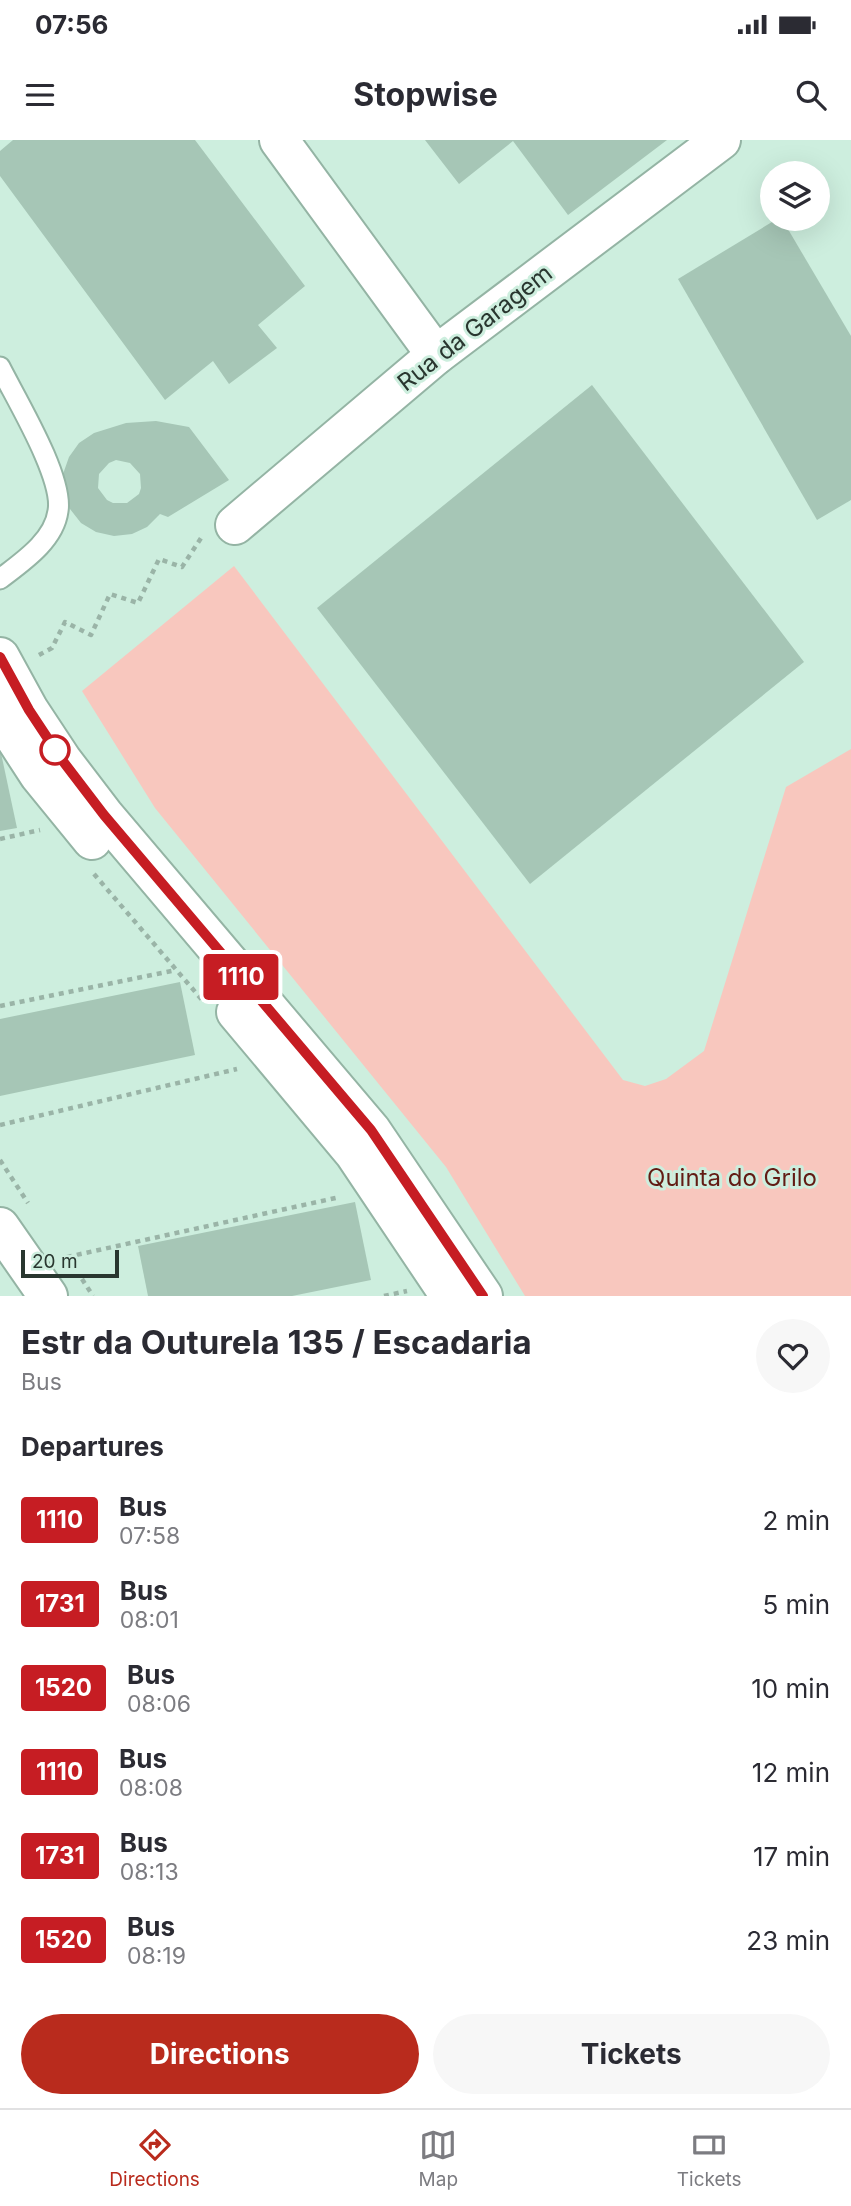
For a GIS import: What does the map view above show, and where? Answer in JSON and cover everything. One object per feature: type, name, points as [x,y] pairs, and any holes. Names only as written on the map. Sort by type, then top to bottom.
[{"type":"street","points":[[279,140],[436,355]]},
{"type":"street","name":"Rua da Garagem","points":[[220,529],[436,355],[721,140]]},
{"type":"street","points":[[0,657],[29,710],[62,760],[113,825],[371,1130],[483,1296]]},
{"type":"street","points":[[0,715],[39,775],[354,1153],[450,1296]]},
{"type":"street","points":[[0,1227],[48,1296]]},
{"type":"lane","points":[[0,367],[48,465],[58,491],[58,512],[49,534],[30,556],[0,579]]},
{"type":"path","points":[[52,648],[65,622],[91,635],[110,594],[138,603],[159,559],[182,567],[220,529]]},
{"type":"path","points":[[0,839],[40,830]]},
{"type":"path","points":[[0,1006],[176,970]]},
{"type":"path","points":[[0,1125],[243,1067]]},
{"type":"path","points":[[68,1257],[347,1195]]},
{"type":"green space","name":"Quinta do Grilo","points":[[234,566],[623,1080],[645,1086],[666,1079],[704,1051],[786,787],[851,749],[851,1296],[525,1296],[446,1167],[155,808],[82,691]]},
{"type":"building","points":[[13,140],[195,140],[305,286],[258,325],[277,348],[229,384],[213,361],[165,400],[0,176],[0,151]]},
{"type":"building","points":[[425,140],[667,140],[568,215],[513,141],[459,184]]},
{"type":"building","points":[[760,229],[789,231],[851,336],[851,500],[817,520],[678,279]]},
{"type":"building","points":[[592,385],[804,662],[530,884],[317,608]]},
{"type":"building","points":[[156,421],[189,427],[229,480],[168,517],[160,514],[147,527],[132,534],[114,536],[96,532],[81,523],[70,509],[64,493],[63,474],[69,457],[79,443],[94,433],[126,423]],"holes":[[[116,460],[130,463],[140,474],[139,494],[127,503],[107,500],[98,488],[99,474],[109,463]]]},
{"type":"building","points":[[0,754],[17,828],[0,831]]},
{"type":"building","points":[[180,982],[195,1055],[0,1096],[0,1019]]},
{"type":"building","points":[[355,1202],[371,1280],[292,1296],[148,1296],[138,1246]]},
{"type":"bus line","name":"1110","points":[[0,657],[29,710],[62,760],[104,815],[371,1130],[483,1296]]}]
